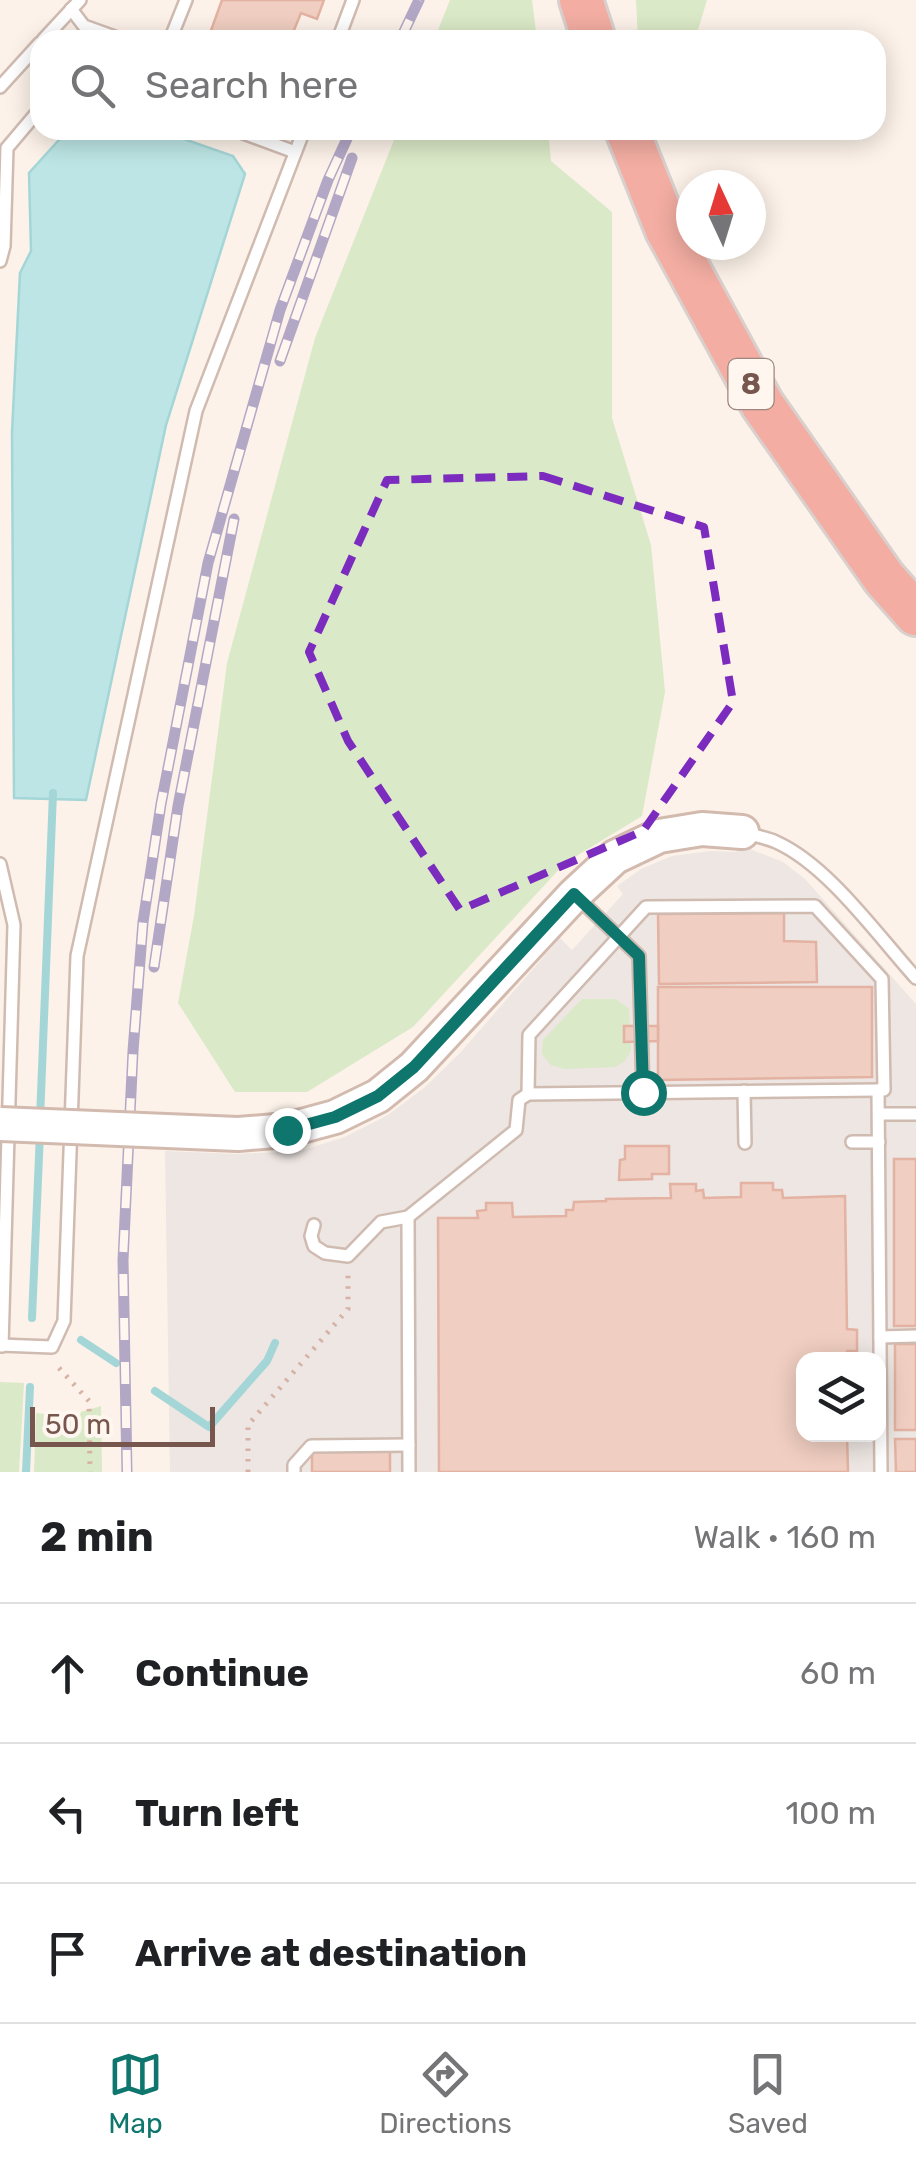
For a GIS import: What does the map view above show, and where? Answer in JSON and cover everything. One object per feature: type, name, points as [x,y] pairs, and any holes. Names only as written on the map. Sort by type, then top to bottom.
[{"type":"highway","points":[[581,0],[591,30]]},
{"type":"highway","name":"8","points":[[632,140],[667,230],[762,404],[884,578],[916,614]]},
{"type":"street","points":[[0,1124],[238,1134],[287,1130],[335,1117],[378,1096],[414,1067],[574,894],[615,857],[659,836],[702,829],[742,832]]},
{"type":"lane","points":[[174,30],[186,0]]},
{"type":"lane","points":[[342,30],[354,0]]},
{"type":"lane","points":[[53,30],[76,5],[84,26],[95,30]]},
{"type":"lane","points":[[0,87],[30,55]]},
{"type":"lane","points":[[0,262],[4,246],[7,148],[30,120]]},
{"type":"lane","points":[[262,140],[295,152]]},
{"type":"lane","points":[[0,864],[14,925],[1,1346],[52,1347],[64,1321],[77,956],[196,411],[300,140]]},
{"type":"lane","points":[[742,832],[795,852],[844,897],[916,978]]},
{"type":"lane","points":[[574,894],[639,956],[643,1092]]},
{"type":"lane","points":[[314,1224],[314,1246],[348,1256],[381,1222],[408,1217],[516,1130],[519,1100],[528,1094],[884,1090],[882,979],[815,906],[646,907],[529,1034],[528,1094]]},
{"type":"lane","points":[[878,1090],[881,1472]]},
{"type":"lane","points":[[744,1091],[745,1143]]},
{"type":"lane","points":[[879,1114],[916,1114]]},
{"type":"lane","points":[[852,1142],[879,1142]]},
{"type":"lane","points":[[408,1217],[409,1472]]},
{"type":"lane","points":[[880,1336],[916,1336]]},
{"type":"lane","points":[[294,1472],[294,1465],[310,1446],[409,1445]]},
{"type":"path","points":[[248,1472],[248,1425],[348,1309],[348,1256]]},
{"type":"path","points":[[60,1368],[89,1401],[90,1472]]},
{"type":"highlighted area","points":[[543,476],[704,527],[733,702],[643,831],[460,910],[348,741],[309,652],[387,480]]},
{"type":"shaded area","points":[[737,844],[783,862],[805,879],[916,1004],[916,1472],[170,1472],[165,1151],[300,1151],[345,1137],[388,1115],[424,1088],[460,1053],[560,938],[572,950],[623,894],[617,886],[641,869],[672,856],[736,852]]},
{"type":"green space","points":[[450,0],[532,0],[536,30],[438,30]]},
{"type":"green space","points":[[636,0],[707,0],[698,30],[638,30]]},
{"type":"green space","points":[[394,140],[549,140],[551,161],[612,212],[612,418],[651,545],[665,692],[642,816],[565,863],[413,1027],[307,1092],[235,1092],[178,1003],[194,916],[227,663],[315,338]]},
{"type":"green space","points":[[582,999],[616,999],[629,1009],[631,1050],[625,1061],[615,1067],[565,1069],[551,1065],[542,1054],[543,1040]]},
{"type":"green space","points":[[0,1382],[24,1383],[19,1472],[0,1472]]},
{"type":"green space","points":[[101,1406],[102,1472],[34,1472],[36,1413],[79,1418],[81,1412]]},
{"type":"water","points":[[59,140],[187,140],[233,156],[245,174],[166,425],[86,800],[14,798],[12,432],[20,273],[31,251],[29,173]]},
{"type":"building","points":[[222,0],[324,0],[317,19],[301,13],[294,30],[211,30]]},
{"type":"building","points":[[784,913],[784,941],[816,942],[817,982],[659,984],[658,914]]},
{"type":"building","points":[[658,987],[872,987],[872,1077],[658,1080]]},
{"type":"building","points":[[624,1026],[658,1026],[658,1041],[624,1042]]},
{"type":"building","points":[[625,1146],[669,1146],[669,1174],[619,1180]]},
{"type":"building","points":[[894,1159],[916,1159],[916,1326],[894,1326]]},
{"type":"building","points":[[741,1183],[773,1183],[773,1190],[782,1190],[783,1198],[845,1196],[847,1329],[857,1330],[857,1351],[796,1352],[796,1442],[847,1442],[848,1472],[439,1472],[438,1218],[478,1218],[477,1211],[486,1210],[486,1203],[512,1203],[513,1217],[566,1216],[566,1210],[573,1210],[574,1202],[671,1198],[670,1184],[696,1184],[696,1191],[703,1190],[704,1198],[741,1197]]},
{"type":"building","points":[[895,1344],[916,1344],[916,1430],[895,1430]]},
{"type":"building","points":[[895,1439],[916,1439],[916,1472],[896,1472]]},
{"type":"building","points":[[312,1450],[390,1450],[390,1472],[312,1472]]},
{"type":"waterway","points":[[40,1119],[53,793]]},
{"type":"waterway","points":[[32,1318],[40,1133]]},
{"type":"waterway","points":[[81,1340],[116,1363]]},
{"type":"waterway","points":[[155,1391],[209,1427],[267,1361],[275,1343]]},
{"type":"waterway","points":[[26,1472],[30,1387]]},
{"type":"railway","points":[[405,30],[419,0]]},
{"type":"railway","points":[[127,1472],[123,1260],[133,1051],[143,922],[161,804],[208,563],[280,310],[346,140]]},
{"type":"railway","points":[[280,361],[352,158]]},
{"type":"railway","points":[[154,967],[178,806],[234,519]]},
{"type":"route","points":[[287,1130],[335,1117],[378,1096],[414,1067],[574,894],[639,956],[643,1092]]}]
